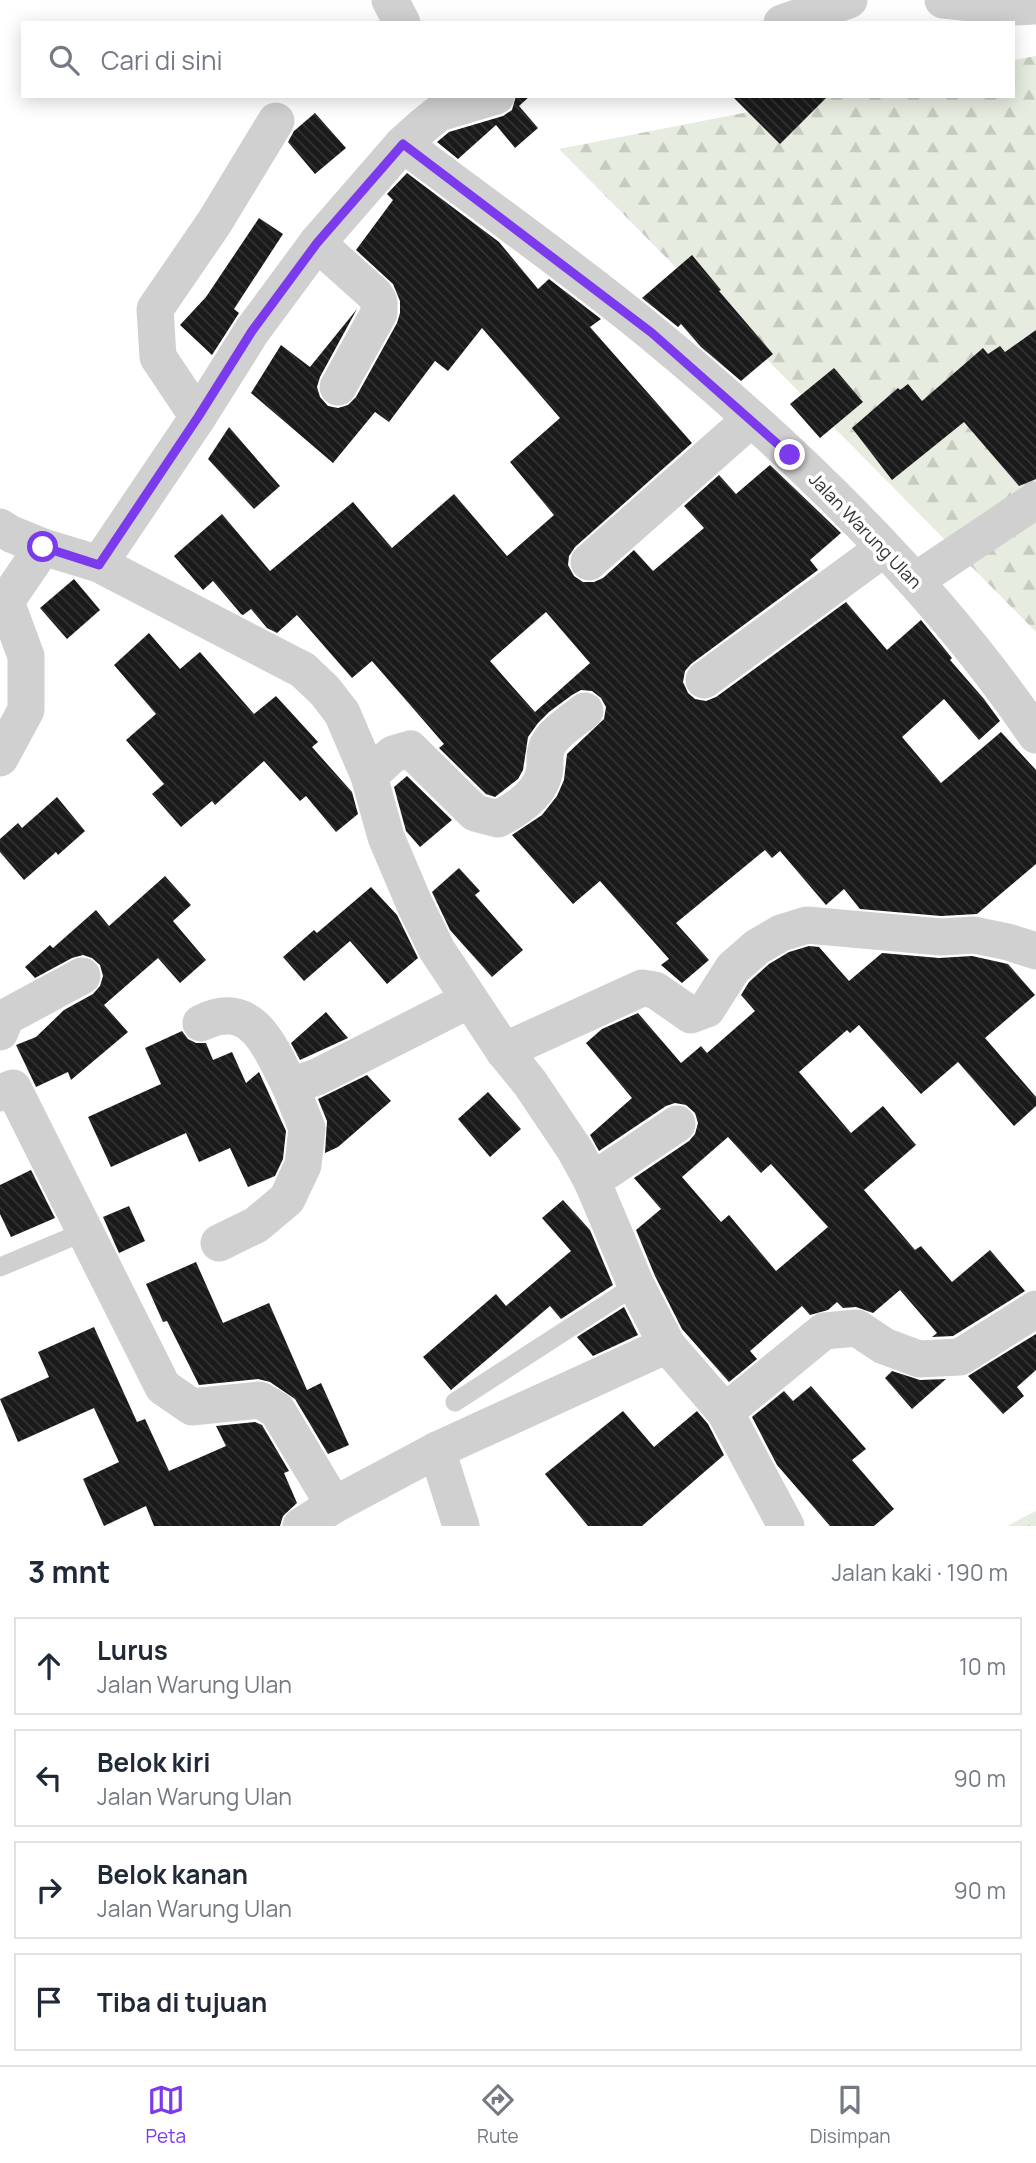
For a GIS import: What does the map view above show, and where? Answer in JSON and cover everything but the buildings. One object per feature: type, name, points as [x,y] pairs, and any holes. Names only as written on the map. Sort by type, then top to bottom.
[{"type":"street","points":[[390,0],[401,21]]},
{"type":"street","points":[[788,21],[849,0]]},
{"type":"street","points":[[943,0],[1013,7],[1036,6]]},
{"type":"street","points":[[99,565],[252,331],[317,243],[435,105],[482,98]]},
{"type":"street","points":[[198,417],[158,357],[155,309],[214,223],[276,121]]},
{"type":"street","name":"Jalan Warung Ulan","points":[[403,144],[652,333],[790,455],[915,581],[965,638],[1036,735]]},
{"type":"street","points":[[317,243],[366,285],[379,302],[379,313],[338,387]]},
{"type":"street","points":[[589,562],[751,419]]},
{"type":"street","points":[[915,581],[1036,500]]},
{"type":"street","points":[[0,527],[43,547],[99,565],[303,670],[325,691],[342,713],[369,776],[386,837],[438,950],[504,1051],[555,1117],[592,1181],[636,1284],[667,1345],[724,1412],[778,1525]]},
{"type":"street","points":[[0,758],[26,710],[26,656],[3,606],[43,547]]},
{"type":"street","points":[[704,680],[883,549]]},
{"type":"street","points":[[369,776],[393,754],[410,749],[475,813],[498,819],[522,806],[536,789],[545,769],[544,754],[551,740],[585,711]]},
{"type":"street","points":[[504,1051],[642,988],[655,990],[691,1015],[707,1009],[733,968],[749,954],[781,933],[807,925],[941,937],[974,935],[1036,951]]},
{"type":"street","points":[[0,1032],[6,1017],[25,1004],[82,976]]},
{"type":"street","points":[[290,1086],[317,1077],[469,1000]]},
{"type":"street","points":[[201,1023],[216,1016],[240,1018],[256,1028],[269,1044],[307,1128],[303,1165],[287,1199],[256,1225],[219,1243]]},
{"type":"street","points":[[0,1038],[7,1090],[86,1231],[163,1387],[192,1407],[260,1400],[277,1410],[334,1505]]},
{"type":"street","points":[[592,1181],[677,1124]]},
{"type":"street","points":[[724,1412],[824,1331],[857,1328],[884,1346],[919,1359],[960,1357],[1036,1309]]},
{"type":"street","points":[[301,1526],[334,1505],[437,1450],[667,1345]]},
{"type":"street","points":[[437,1450],[461,1526]]},
{"type":"lane","points":[[0,1267],[86,1231]]},
{"type":"lane","points":[[455,1402],[636,1284]]},
{"type":"green space","points":[[1036,56],[1036,632],[559,149],[820,98],[1015,98],[1015,60]]},
{"type":"green space","points":[[1036,1511],[1036,1526],[1007,1526]]},
{"type":"route","points":[[43,547],[99,565],[252,331],[285,290],[317,243],[403,144],[652,333],[790,455]]}]
